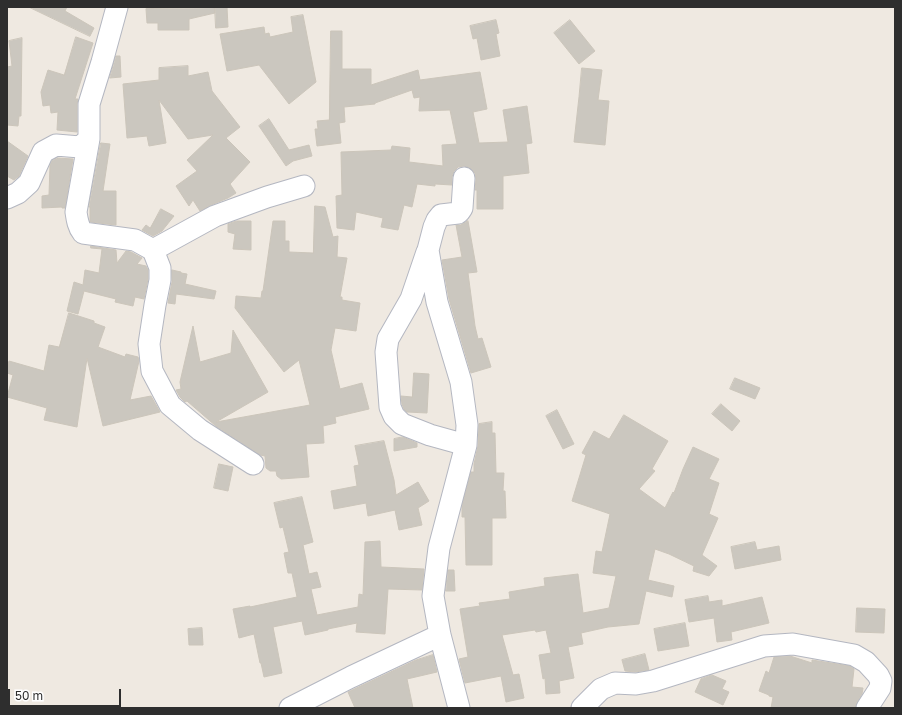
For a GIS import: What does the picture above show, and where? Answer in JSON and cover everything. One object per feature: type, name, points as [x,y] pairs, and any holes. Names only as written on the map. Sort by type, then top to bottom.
[{"type":"street","points":[[117,7],[89,104],[89,139],[76,212],[77,221],[80,230],[83,233],[136,240],[152,250],[160,268],[160,280],[148,344],[152,371],[170,405],[200,430],[253,464]]},
{"type":"street","points":[[7,198],[18,193],[28,182],[43,152],[56,145],[80,147],[89,139]]},
{"type":"street","points":[[464,178],[462,208],[458,213],[442,215],[437,220],[411,299],[388,339],[386,352],[390,407],[394,416],[402,424],[430,435],[466,445]]},
{"type":"street","points":[[152,250],[215,216],[267,196],[304,186]]},
{"type":"street","points":[[428,250],[437,302],[461,382],[467,425],[466,445],[440,548],[433,596],[440,635],[459,708]]},
{"type":"street","points":[[290,708],[440,635]]},
{"type":"street","points":[[582,708],[601,689],[615,683],[636,684],[653,681],[764,646],[794,644],[854,655],[866,662],[878,675],[881,681],[880,688],[867,708]]},
{"type":"building","points":[[29,7],[67,7],[65,11],[94,28],[90,36]]},
{"type":"building","points":[[215,7],[227,7],[228,27],[216,28]]},
{"type":"building","points":[[215,8],[215,13],[189,19],[189,30],[158,30],[158,23],[147,23],[146,9]]},
{"type":"building","points":[[303,15],[316,82],[289,104],[259,65],[227,71],[220,34],[264,27],[265,34],[269,33],[270,37],[293,32],[291,17]]},
{"type":"building","points":[[496,20],[499,33],[496,34],[500,56],[481,60],[477,38],[473,39],[470,26]]},
{"type":"building","points":[[570,20],[595,51],[579,64],[554,33]]},
{"type":"building","points":[[331,31],[342,31],[342,69],[371,69],[371,85],[418,70],[420,80],[480,72],[487,109],[473,112],[479,143],[508,142],[503,110],[527,106],[532,143],[526,144],[529,173],[503,176],[503,209],[477,209],[475,173],[470,168],[464,166],[458,167],[454,171],[452,185],[435,184],[435,186],[417,184],[412,207],[404,205],[398,230],[381,227],[383,218],[356,212],[354,230],[337,228],[336,196],[342,195],[341,152],[391,150],[392,146],[410,148],[409,162],[443,166],[442,145],[457,144],[450,110],[419,111],[420,97],[414,98],[412,90],[375,104],[344,107],[345,122],[339,123],[341,143],[317,146],[315,129],[318,129],[317,121],[329,120]]},
{"type":"building","points":[[76,37],[93,43],[75,99],[78,99],[77,132],[57,130],[58,112],[51,113],[50,105],[43,106],[41,92],[48,70],[64,75]]},
{"type":"building","points":[[22,38],[21,116],[19,116],[18,126],[7,125],[7,67],[12,66],[9,41]]},
{"type":"building","points":[[116,56],[120,56],[121,77],[110,78]]},
{"type":"building","points":[[188,66],[188,76],[208,72],[212,91],[240,127],[226,138],[250,162],[230,184],[236,193],[200,211],[193,200],[189,206],[176,186],[197,171],[187,160],[213,135],[188,139],[159,100],[166,143],[149,146],[147,136],[127,138],[123,84],[159,80],[159,68]]},
{"type":"building","points":[[582,68],[602,70],[598,100],[609,101],[605,145],[574,142]]},
{"type":"building","points":[[269,119],[289,150],[309,145],[312,156],[293,161],[286,166],[259,126]]},
{"type":"building","points":[[7,141],[28,156],[19,176],[14,180],[7,176]]},
{"type":"building","points":[[101,143],[110,144],[103,191],[116,191],[116,225],[90,222],[89,207]]},
{"type":"building","points":[[57,158],[73,159],[65,208],[42,208],[42,196],[49,195],[50,165],[52,161]]},
{"type":"building","points":[[315,206],[325,207],[333,237],[338,236],[337,257],[347,258],[340,297],[342,297],[342,300],[360,303],[356,331],[335,328],[331,350],[340,389],[362,383],[369,409],[335,417],[336,423],[323,426],[324,443],[306,444],[309,477],[281,479],[277,476],[276,471],[270,471],[266,468],[265,456],[260,455],[217,427],[187,401],[185,402],[176,390],[181,389],[180,382],[193,326],[200,362],[231,353],[233,330],[268,392],[216,422],[310,405],[299,360],[284,372],[235,308],[236,296],[261,298],[273,221],[285,221],[285,241],[289,241],[289,252],[313,253]]},
{"type":"building","points":[[161,209],[174,216],[162,231],[153,236],[142,230],[146,225],[150,228]]},
{"type":"building","points":[[237,221],[251,221],[251,250],[233,249],[235,234],[228,232],[228,224]]},
{"type":"building","points":[[468,221],[477,272],[468,273],[475,326],[478,339],[482,338],[491,367],[471,373],[449,299],[442,260],[462,257],[456,225],[460,225]]},
{"type":"building","points":[[91,246],[116,250],[117,263],[126,251],[142,258],[137,264],[146,266],[148,270],[148,279],[144,299],[135,297],[133,306],[115,302],[116,299],[84,291],[78,314],[67,311],[74,282],[83,285],[85,270],[99,273],[102,249],[91,248]]},
{"type":"building","points":[[172,270],[187,274],[185,284],[216,291],[214,299],[176,294],[175,304],[168,303],[172,282]]},
{"type":"building","points":[[69,313],[94,321],[94,323],[105,327],[98,347],[125,357],[126,354],[138,357],[139,361],[130,400],[151,396],[160,412],[103,426],[87,358],[77,427],[44,420],[47,408],[7,397],[13,375],[7,373],[9,361],[44,371],[49,345],[59,347]]},
{"type":"building","points":[[414,373],[429,374],[427,413],[407,412],[402,404],[401,396],[412,397]]},
{"type":"building","points":[[735,378],[760,388],[755,399],[730,389]]},
{"type":"building","points":[[721,404],[740,421],[732,431],[712,414]]},
{"type":"building","points":[[557,410],[574,444],[563,449],[546,416]]},
{"type":"building","points":[[624,415],[668,441],[652,469],[655,471],[639,489],[665,508],[673,492],[674,493],[693,447],[719,459],[709,479],[719,483],[709,514],[718,518],[702,555],[717,566],[709,576],[693,571],[694,566],[655,549],[648,580],[674,586],[672,597],[646,591],[639,624],[608,627],[581,633],[583,644],[568,647],[574,678],[559,681],[560,693],[546,694],[545,678],[543,679],[539,655],[551,653],[546,630],[536,632],[535,630],[502,635],[513,675],[519,674],[524,698],[506,702],[501,676],[465,683],[459,659],[468,657],[460,609],[480,606],[479,603],[510,599],[509,592],[545,586],[544,578],[578,574],[583,613],[609,608],[616,576],[593,573],[596,551],[602,552],[610,514],[572,501],[586,455],[582,453],[594,431],[609,439]]},
{"type":"building","points":[[492,422],[492,433],[495,433],[496,473],[504,473],[503,491],[505,491],[506,518],[492,518],[492,565],[466,565],[465,517],[462,517],[462,506],[471,472],[474,472],[474,464],[478,446],[479,424]]},
{"type":"building","points":[[403,437],[417,443],[417,447],[394,451],[394,439]]},
{"type":"building","points":[[384,441],[394,480],[396,495],[418,482],[429,501],[418,508],[422,525],[399,530],[395,510],[368,516],[366,503],[334,509],[331,491],[357,486],[354,466],[359,465],[355,446]]},
{"type":"building","points":[[219,464],[233,467],[228,491],[214,488]]},
{"type":"building","points":[[302,497],[313,542],[303,545],[309,574],[317,572],[321,587],[311,589],[317,615],[358,607],[359,594],[363,595],[365,542],[380,541],[381,567],[424,569],[422,590],[388,589],[385,634],[356,632],[357,623],[305,635],[302,621],[273,627],[282,673],[264,677],[254,634],[239,638],[233,609],[297,597],[292,573],[288,573],[284,553],[289,552],[283,527],[280,528],[274,503]]},
{"type":"building","points":[[755,542],[757,550],[779,546],[781,560],[735,569],[731,547]]},
{"type":"building","points":[[448,570],[454,570],[455,591],[446,591]]},
{"type":"building","points":[[708,596],[709,602],[722,600],[722,606],[762,597],[769,623],[731,632],[732,640],[717,642],[714,618],[689,622],[685,600]]},
{"type":"building","points":[[857,608],[885,609],[884,633],[856,632]]},
{"type":"building","points":[[685,623],[689,646],[658,651],[654,629]]},
{"type":"building","points":[[202,628],[203,645],[189,645],[188,629]]},
{"type":"building","points":[[645,654],[649,670],[635,672],[625,671],[622,660]]},
{"type":"building","points":[[433,655],[437,672],[407,679],[413,708],[355,708],[348,692],[416,660]]},
{"type":"building","points":[[790,656],[812,663],[812,660],[850,666],[854,669],[852,687],[863,688],[862,694],[855,708],[771,708],[773,697],[759,691],[766,671],[769,673],[774,657]]},
{"type":"building","points":[[712,675],[726,681],[722,689],[729,692],[723,705],[695,692],[701,679]]}]
